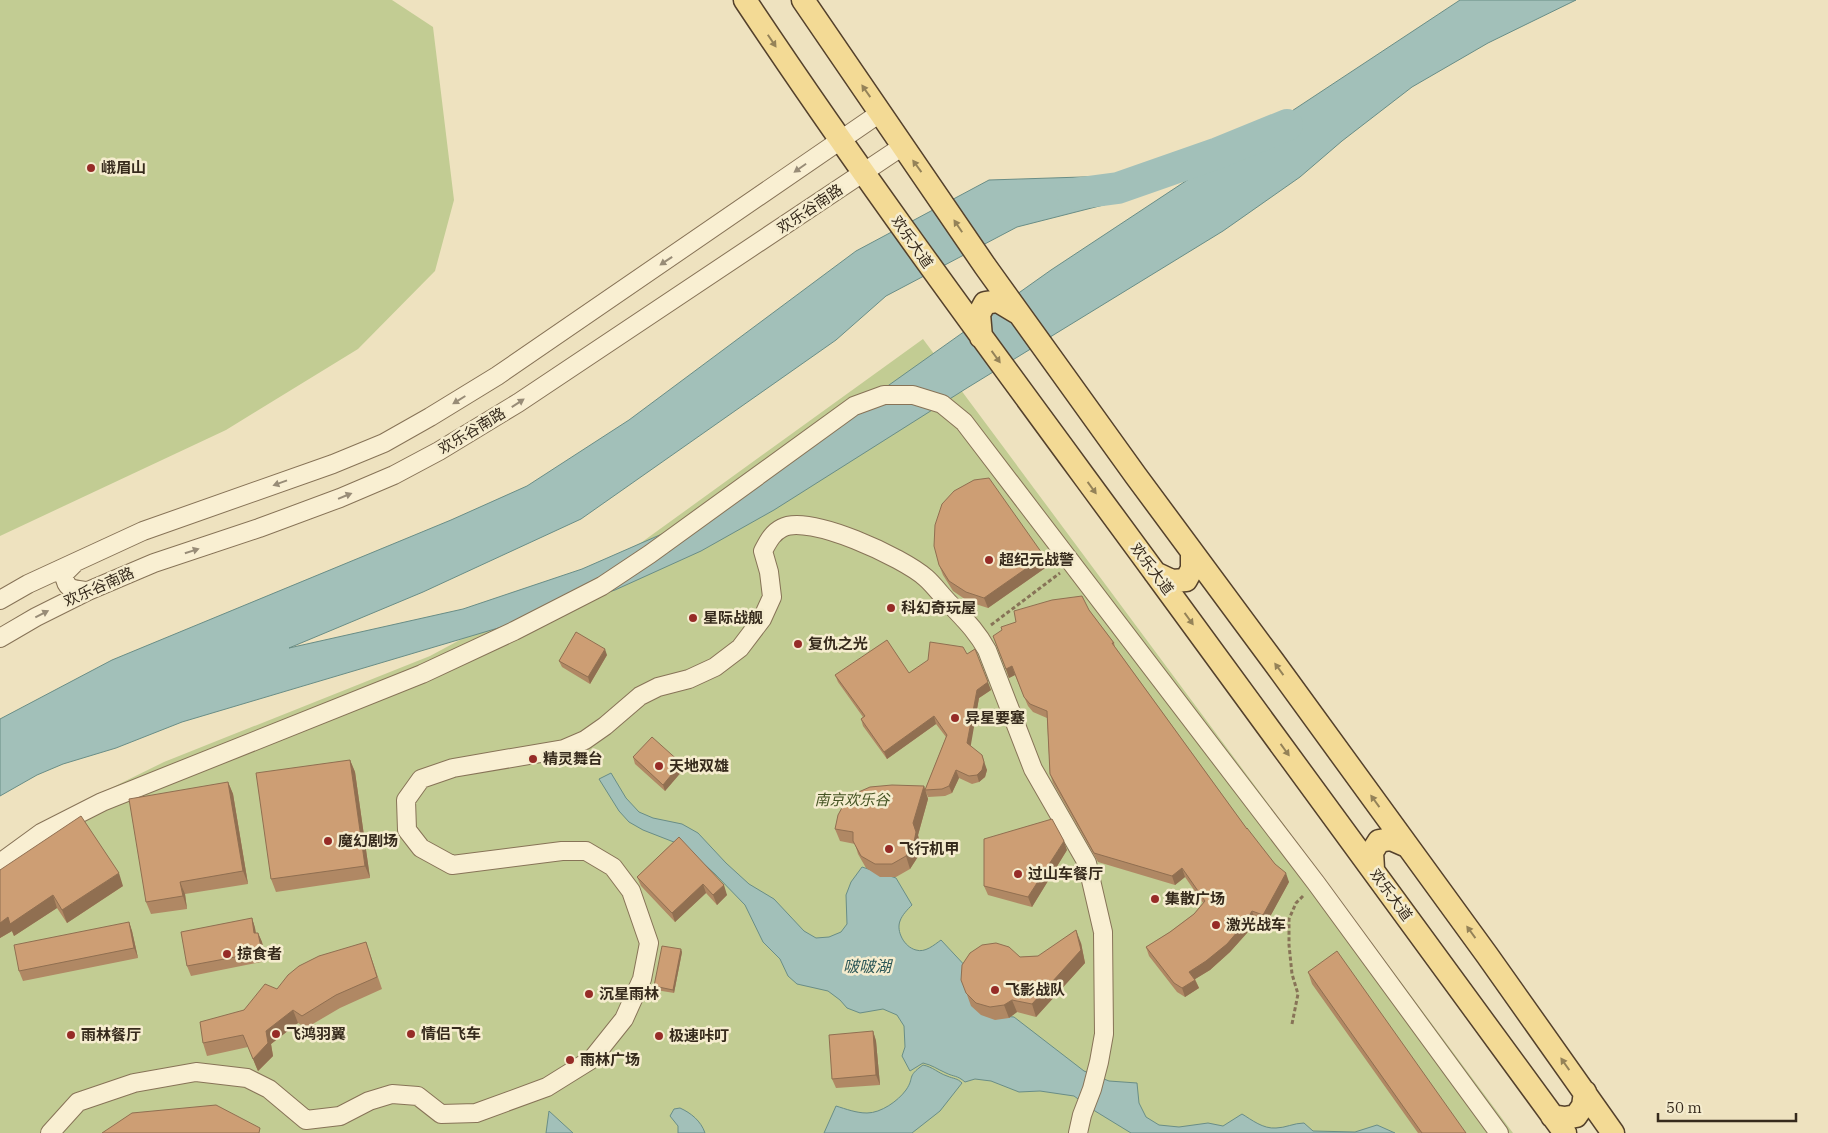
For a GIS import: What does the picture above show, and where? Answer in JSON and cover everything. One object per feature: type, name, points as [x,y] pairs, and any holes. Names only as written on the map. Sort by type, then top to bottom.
[{"type":"main road","name":"欢乐大道","points":[[745,0],[840,140],[946,290],[1558,1124]]},
{"type":"main road","points":[[803,0],[985,266],[1487,955],[1613,1133]]},
{"type":"main road","points":[[981,337],[979,314],[985,303],[998,301],[1019,313]]},
{"type":"main road","points":[[1155,573],[1172,581],[1186,580],[1192,569],[1192,552]]},
{"type":"main road","points":[[1372,870],[1372,852],[1379,841],[1391,839],[1407,846]]},
{"type":"main road","points":[[1558,1124],[1565,1118],[1576,1116],[1583,1106],[1584,1092]]},
{"type":"street","points":[[0,600],[28,584],[143,531],[333,464],[384,443],[506,370],[880,113]]},
{"type":"street","name":"欢乐谷南路","points":[[0,638],[36,616],[88,591],[154,564],[340,498],[402,471],[440,451],[518,403],[864,174],[903,146]]},
{"type":"street","points":[[0,863],[42,833],[102,802],[422,674],[514,631],[602,586],[650,554],[854,406],[884,395],[913,395],[942,404],[964,422],[1316,883],[1499,1133]]},
{"type":"street","points":[[50,1133],[78,1102],[134,1083],[196,1072],[247,1078],[269,1089],[304,1126],[340,1116],[369,1101],[392,1094],[418,1096],[442,1114],[476,1113],[547,1086],[592,1059],[624,1019],[642,979],[649,942],[630,891],[613,867],[586,851],[562,850],[452,864],[421,848],[407,830],[406,800],[421,779],[453,768],[564,749],[585,740],[605,726],[640,696],[658,687],[689,680],[715,666],[740,648],[762,619],[772,597],[769,572],[763,551],[771,537],[782,527],[797,524],[839,534],[886,552],[925,577],[978,634],[993,666],[1033,769],[1087,864],[1103,932],[1104,1034],[1100,1062],[1082,1115],[1078,1133]]},
{"type":"street","points":[[78,560],[64,574],[65,584],[71,589],[88,591]]},
{"type":"path","points":[[978,634],[1073,564]]},
{"type":"path","points":[[1292,1024],[1298,994],[1292,974],[1289,918],[1296,903],[1316,883]]},
{"type":"green space","points":[[0,0],[392,0],[433,27],[454,200],[435,271],[358,349],[226,430],[0,536]]},
{"type":"green space","name":"南京欢乐谷","points":[[923,339],[1513,1133],[0,1133],[0,853],[38,824],[164,762],[430,656],[642,542]]},
{"type":"water","points":[[1460,0],[1576,0],[1488,43],[1412,87],[1342,141],[1300,177],[1223,231],[967,388],[774,510],[701,551],[615,590],[515,623],[182,722],[116,748],[63,764],[37,775],[0,796],[0,719],[112,660],[451,520],[527,486],[629,420],[856,251],[989,180],[1113,176],[1123,200],[1017,227],[886,296],[836,340],[581,519],[423,592],[289,648],[463,609],[582,569],[678,527],[789,456],[1051,270]]},
{"type":"water","name":"啵啵湖","points":[[611,773],[626,798],[639,812],[653,818],[682,824],[698,833],[749,884],[774,899],[804,931],[816,938],[829,937],[841,932],[847,924],[846,895],[851,882],[862,867],[896,878],[912,905],[905,912],[899,925],[900,934],[908,946],[919,951],[929,948],[941,940],[969,970],[989,1015],[1014,1017],[1084,1071],[1109,1081],[1137,1083],[1139,1103],[1146,1117],[1159,1125],[1179,1127],[1208,1123],[1223,1126],[1242,1114],[1258,1124],[1271,1128],[1304,1123],[1313,1131],[1355,1132],[1377,1125],[1395,1133],[1131,1133],[1074,1096],[1040,1091],[1019,1092],[991,1081],[975,1079],[965,1082],[958,1077],[923,1063],[910,1071],[902,1056],[905,1047],[904,1026],[897,1015],[883,1009],[860,1013],[847,1008],[828,991],[797,984],[788,976],[780,959],[763,942],[745,905],[715,874],[684,846],[643,830],[629,822],[619,811],[599,779]]},
{"type":"water","points":[[923,1065],[957,1079],[962,1083],[940,1111],[912,1133],[824,1133],[836,1106],[863,1113],[883,1109],[903,1094],[909,1086],[913,1075]]},
{"type":"water","points":[[680,1108],[695,1118],[705,1133],[678,1133],[678,1126],[670,1116],[674,1109]]},
{"type":"water","points":[[549,1111],[573,1133],[546,1133]]},
{"type":"building","points":[[989,478],[1044,556],[984,598],[966,592],[949,581],[939,565],[934,546],[935,525],[942,504],[954,491],[974,480]]},
{"type":"building","points":[[1082,596],[1089,610],[1114,643],[1112,643],[1247,829],[1275,864],[1286,873],[1263,915],[1252,911],[1227,944],[1189,972],[1195,980],[1182,988],[1174,983],[1146,947],[1194,914],[1205,901],[1182,868],[1172,876],[1094,853],[1050,774],[1047,711],[1030,704],[1024,697],[1012,666],[1006,669],[993,636],[1002,630],[1001,627],[1016,622],[1014,611],[1052,600]]},
{"type":"building","points":[[576,632],[605,649],[588,677],[559,661]]},
{"type":"building","points":[[887,640],[909,673],[928,660],[930,642],[963,647],[967,654],[975,649],[988,682],[977,690],[967,743],[982,755],[984,762],[982,770],[977,775],[969,776],[956,770],[949,786],[942,789],[925,790],[947,735],[934,716],[884,752],[861,719],[865,716],[835,675]]},
{"type":"building","points":[[652,737],[681,763],[663,785],[633,757]]},
{"type":"building","points":[[350,760],[365,866],[271,879],[256,773]]},
{"type":"building","points":[[228,782],[243,871],[180,882],[183,896],[146,902],[129,799]]},
{"type":"building","points":[[892,785],[924,786],[913,823],[916,832],[914,842],[906,856],[892,864],[875,864],[861,856],[853,841],[853,832],[835,829],[838,815],[844,804],[854,794],[870,787]]},
{"type":"building","points":[[81,816],[119,873],[62,910],[53,895],[10,924],[8,917],[0,923],[0,870]]},
{"type":"building","points":[[1052,819],[1064,841],[1028,897],[984,886],[984,839]]},
{"type":"building","points":[[679,837],[724,885],[713,895],[703,884],[672,913],[637,877]]},
{"type":"building","points":[[252,918],[254,933],[258,933],[262,952],[187,966],[181,932]]},
{"type":"building","points":[[129,922],[134,948],[19,971],[14,945]]},
{"type":"building","points":[[1076,930],[1081,950],[1032,1004],[1012,1000],[1004,1005],[990,1007],[976,1003],[966,993],[961,980],[962,965],[970,953],[982,945],[996,943],[1009,947],[1020,957],[1038,956]]},
{"type":"building","points":[[366,942],[377,977],[336,995],[302,1016],[293,1010],[266,1031],[268,1043],[253,1059],[243,1035],[203,1043],[200,1022],[244,1010],[265,984],[277,989],[288,975],[299,966],[319,956]]},
{"type":"building","points":[[662,946],[681,949],[673,990],[654,986]]},
{"type":"building","points":[[1337,951],[1466,1133],[1422,1133],[1308,972]]},
{"type":"building","points":[[873,1031],[876,1075],[832,1079],[829,1035]]},
{"type":"building","points":[[216,1105],[260,1128],[259,1133],[102,1133],[132,1113]]},
{"type":"waterway","points":[[1073,194],[1118,188],[1218,153],[1287,125]]},
{"type":"place","name":"峨眉山","points":[[91,168]]},
{"type":"place","name":"超纪元战警","points":[[989,560]]},
{"type":"place","name":"科幻奇玩屋","points":[[891,608]]},
{"type":"place","name":"星际战舰","points":[[693,618]]},
{"type":"place","name":"复仇之光","points":[[798,644]]},
{"type":"place","name":"异星要塞","points":[[955,718]]},
{"type":"place","name":"精灵舞台","points":[[533,759]]},
{"type":"place","name":"天地双雄","points":[[659,766]]},
{"type":"place","name":"魔幻剧场","points":[[328,841]]},
{"type":"place","name":"飞行机甲","points":[[889,849]]},
{"type":"place","name":"过山车餐厅","points":[[1018,874]]},
{"type":"place","name":"集散广场","points":[[1155,899]]},
{"type":"place","name":"激光战车","points":[[1216,925]]},
{"type":"place","name":"掠食者","points":[[227,954]]},
{"type":"place","name":"飞影战队","points":[[995,990]]},
{"type":"place","name":"沉星雨林","points":[[589,994]]},
{"type":"place","name":"飞鸿羽翼","points":[[276,1034]]},
{"type":"place","name":"情侣飞车","points":[[411,1034]]},
{"type":"place","name":"雨林餐厅","points":[[71,1035]]},
{"type":"place","name":"极速咔叮","points":[[659,1036]]},
{"type":"place","name":"雨林广场","points":[[570,1060]]}]
